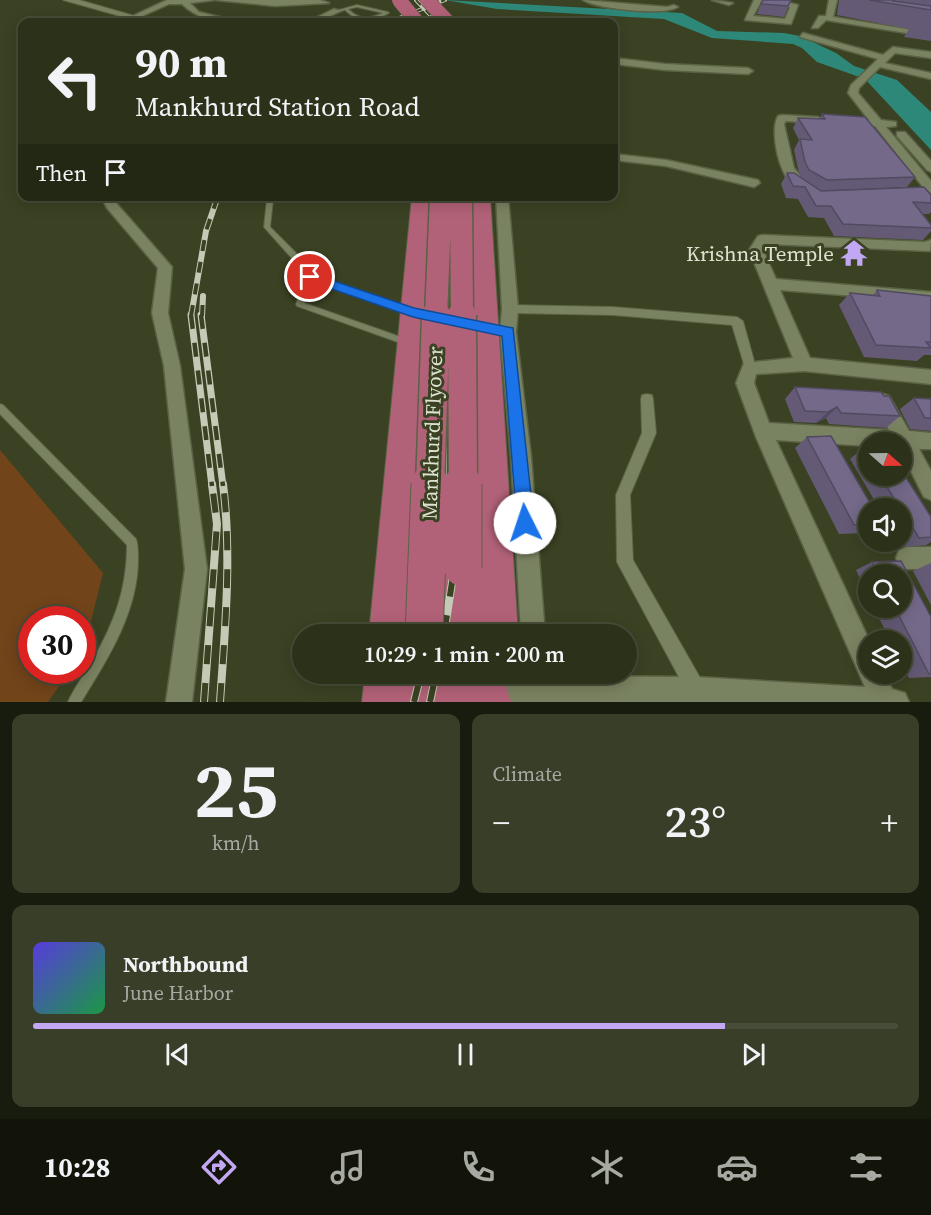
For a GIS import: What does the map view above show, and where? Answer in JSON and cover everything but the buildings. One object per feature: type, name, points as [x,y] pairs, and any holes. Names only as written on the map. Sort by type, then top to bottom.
[{"type":"highway","points":[[399,0],[414,18]]},
{"type":"highway","points":[[410,0],[427,18]]},
{"type":"highway","points":[[427,0],[444,18]]},
{"type":"highway","points":[[441,0],[457,18]]},
{"type":"highway","points":[[389,624],[422,201]]},
{"type":"highway","name":"Mankhurd Flyover","points":[[424,624],[441,201]]},
{"type":"highway","name":"Mankhurd Flyover","points":[[461,201],[465,624]]},
{"type":"highway","points":[[481,201],[497,329],[487,357],[499,624]]},
{"type":"highway","points":[[383,702],[384,684]]},
{"type":"highway","points":[[422,702],[423,684]]},
{"type":"street","points":[[153,0],[168,2],[210,0]]},
{"type":"street","points":[[220,0],[276,4],[312,1],[325,3]]},
{"type":"street","points":[[591,0],[620,4]]},
{"type":"street","points":[[591,0],[614,6],[667,9],[674,7]]},
{"type":"street","points":[[716,0],[729,3]]},
{"type":"street","points":[[755,5],[748,18],[788,22],[794,5],[765,0]]},
{"type":"street","points":[[184,1],[196,14],[216,18]]},
{"type":"street","points":[[65,2],[124,18]]},
{"type":"street","points":[[135,18],[168,2]]},
{"type":"street","points":[[815,26],[830,10],[842,10]]},
{"type":"street","points":[[830,10],[931,28]]},
{"type":"street","points":[[320,18],[337,11]]},
{"type":"street","points":[[902,24],[931,34]]},
{"type":"street","points":[[803,35],[880,63],[931,76]]},
{"type":"street","points":[[927,191],[891,138],[853,93],[858,83],[899,49],[931,55]]},
{"type":"street","points":[[618,61],[665,67],[748,71]]},
{"type":"street","points":[[880,63],[931,69]]},
{"type":"street","points":[[858,83],[931,168]]},
{"type":"street","points":[[868,111],[881,111]]},
{"type":"street","points":[[818,197],[796,184],[791,176],[779,124],[782,118],[892,124]]},
{"type":"street","points":[[891,138],[905,138]]},
{"type":"street","points":[[618,157],[666,163],[754,183]]},
{"type":"street","points":[[109,201],[165,267],[159,313],[172,366],[196,569],[180,702]]},
{"type":"street","points":[[502,201],[510,309],[497,329],[521,456],[532,624]]},
{"type":"street","points":[[804,364],[756,250],[763,238],[930,247],[931,244]]},
{"type":"street","points":[[771,284],[931,297]]},
{"type":"street","points":[[510,309],[613,311],[737,321],[750,368],[745,384],[763,431],[858,643]]},
{"type":"street","points":[[750,368],[804,364],[931,377]]},
{"type":"street","points":[[646,399],[649,433],[623,495],[625,562],[698,696]]},
{"type":"street","points":[[883,400],[900,432]]},
{"type":"street","points":[[763,431],[858,436]]},
{"type":"street","points":[[912,440],[931,441]]},
{"type":"street","points":[[912,454],[931,490]]},
{"type":"street","points":[[907,558],[931,558]]},
{"type":"street","points":[[877,684],[885,702]]},
{"type":"street","points":[[502,689],[896,702]]},
{"type":"lane","points":[[337,11],[357,6],[387,13],[373,18]]},
{"type":"lane","points":[[347,10],[356,18]]},
{"type":"lane","points":[[270,201],[267,227],[310,277],[413,312],[444,319]]},
{"type":"lane","points":[[310,277],[300,304],[411,344],[444,350]]},
{"type":"lane","points":[[455,321],[497,329]]},
{"type":"lane","points":[[454,351],[487,357]]},
{"type":"lane","points":[[0,408],[132,543],[135,567],[123,610],[104,654],[74,702]]},
{"type":"shaded area","points":[[0,450],[103,573],[95,606],[18,606],[18,684],[61,684],[48,702],[0,702]]},
{"type":"water","points":[[445,0],[682,13],[717,31],[784,33],[800,36],[836,53],[854,66],[897,80],[931,112],[931,150],[865,79],[817,62],[802,48],[793,44],[712,38],[664,19],[497,9]]},
{"type":"railway","points":[[416,0],[424,8]]},
{"type":"railway","points":[[424,8],[445,0]]},
{"type":"railway","points":[[399,18],[424,8]]},
{"type":"railway","points":[[424,8],[433,18]]},
{"type":"railway","points":[[191,316],[206,231],[216,201]]},
{"type":"railway","points":[[445,264],[445,315]]},
{"type":"railway","points":[[202,316],[203,296]]},
{"type":"railway","points":[[201,315],[223,486]]},
{"type":"railway","points":[[443,486],[445,315]]},
{"type":"railway","points":[[191,316],[212,486]]},
{"type":"railway","points":[[446,624],[453,576],[453,408]]},
{"type":"railway","points":[[204,702],[217,524],[212,484]]},
{"type":"railway","points":[[220,702],[227,566],[223,484]]},
{"type":"railway","points":[[431,624],[440,572],[443,484]]},
{"type":"railway","points":[[414,702],[418,684]]},
{"type":"railway","points":[[430,702],[434,684]]},
{"type":"place","name":"Krishna Temple","points":[[854,253]]},
{"type":"route","points":[[310,277],[413,312],[508,332],[521,456],[525,523]]}]
